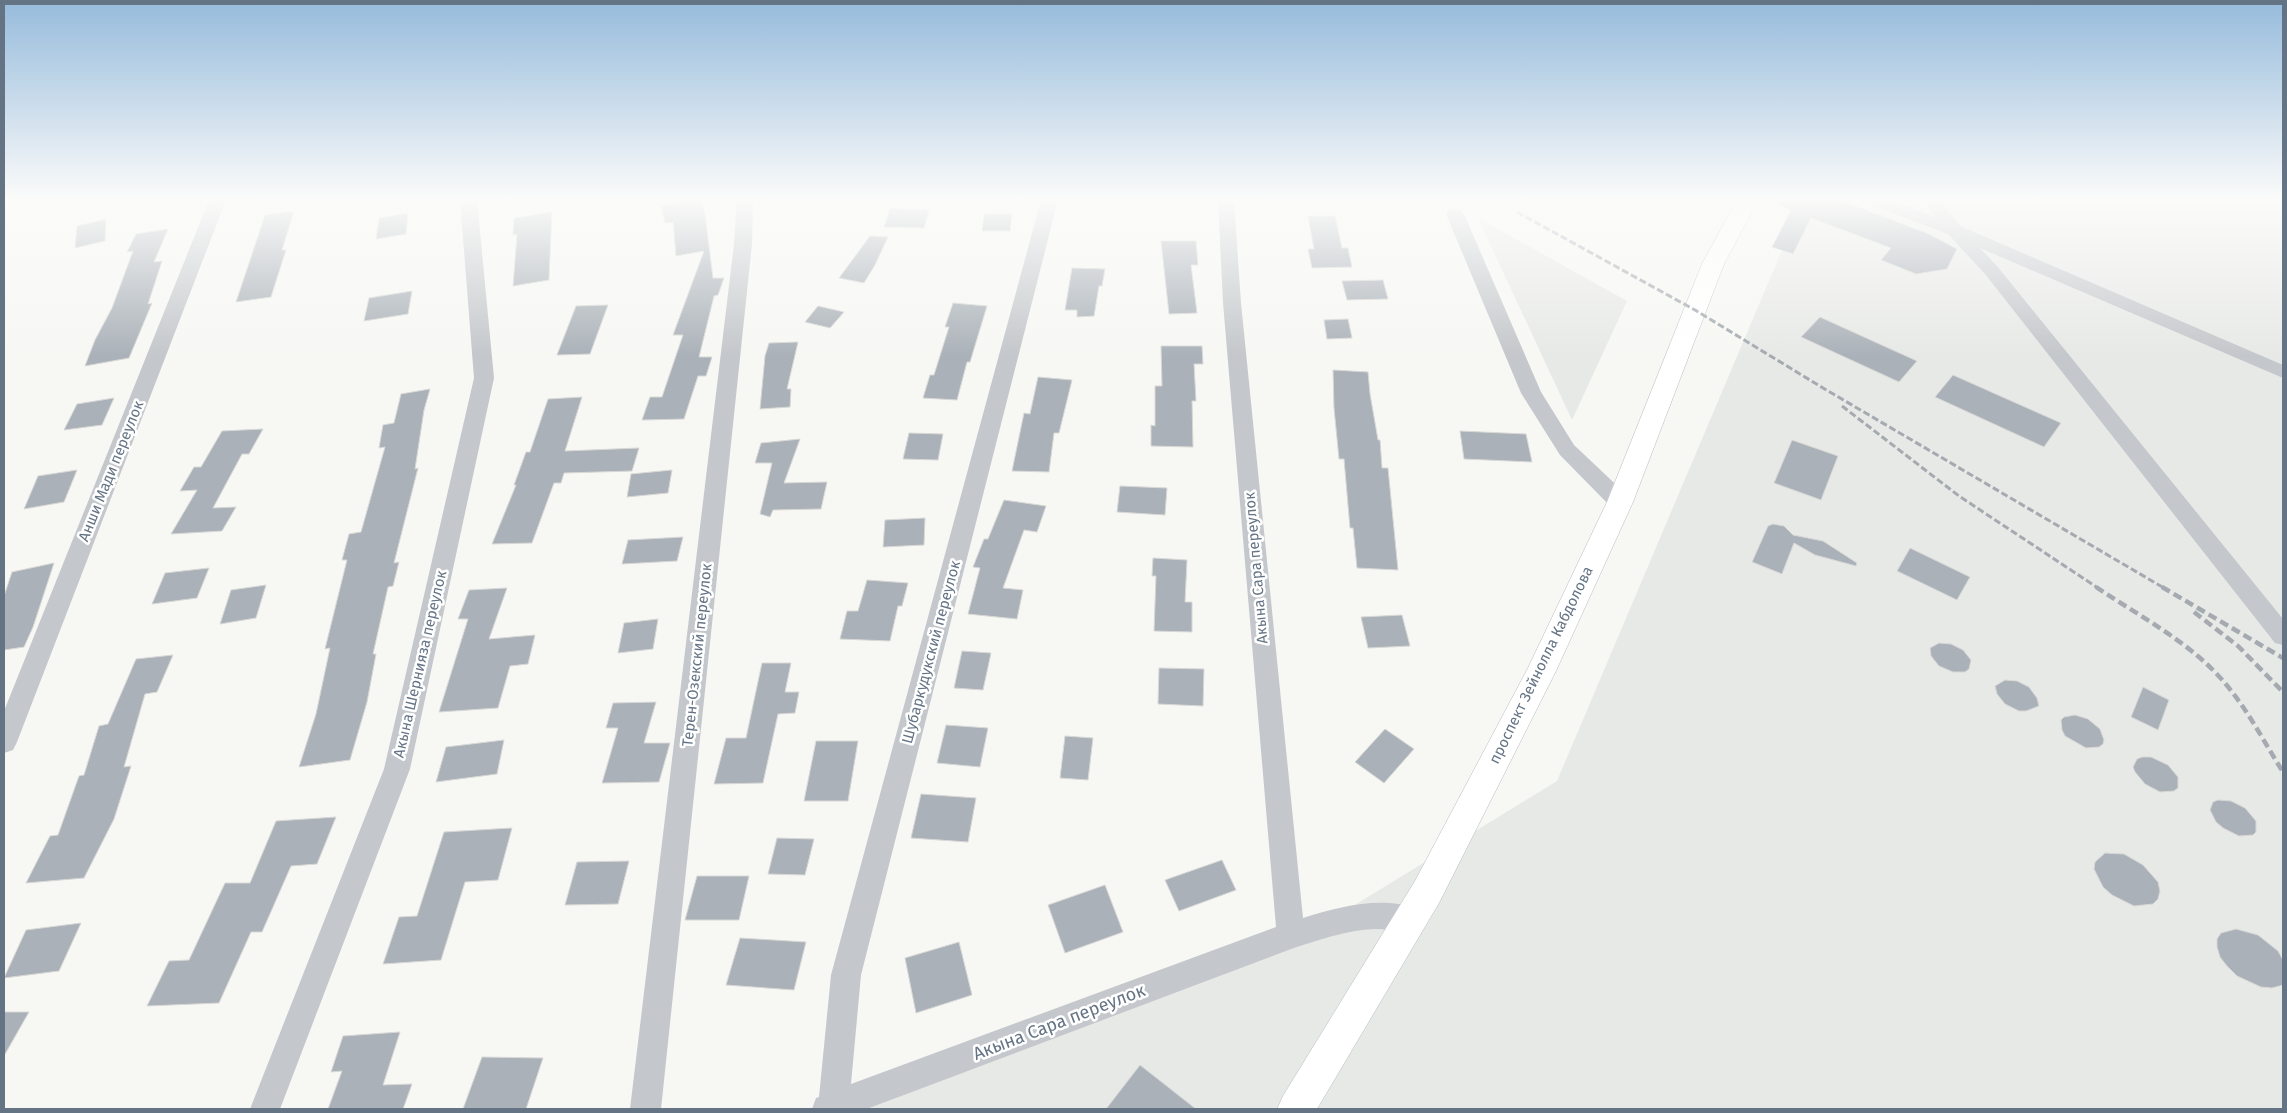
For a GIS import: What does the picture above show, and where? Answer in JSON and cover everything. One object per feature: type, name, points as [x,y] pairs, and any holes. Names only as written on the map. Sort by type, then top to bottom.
[{"type":"main road","name":"проспект Зейнолла Кабдолова","points":[[1296,1109],[1412,919],[1541,670],[1620,502],[1713,264],[1720,252]]},
{"type":"street","name":"Анши Мади переулок","points":[[4,742],[197,252]]},
{"type":"street","name":"Акына Шернияза переулок","points":[[265,1109],[397,769],[484,378],[473,252]]},
{"type":"street","name":"Терен-Озекский переулок","points":[[645,1109],[742,252]]},
{"type":"street","name":"Шубаркудукский переулок","points":[[830,1108],[846,975],[1036,252]]},
{"type":"street","name":"Акына Сара переулок","points":[[1229,252],[1232,303],[1291,935]]},
{"type":"street","points":[[1471,252],[1531,392],[1567,450],[1620,502]]},
{"type":"street","points":[[1975,252],[1992,270],[2283,636]]},
{"type":"street","points":[[2005,252],[2283,372]]},
{"type":"street","name":"Акына Сара переулок","points":[[830,1108],[1291,935],[1339,920],[1376,916],[1412,919]]},
{"type":"shaded area","points":[[1494,252],[1539,252],[1627,301],[1572,420]]},
{"type":"shaded area","points":[[1781,252],[2283,252],[2283,1109],[868,1109],[1288,946],[1557,781]]},
{"type":"building","points":[[133,252],[158,252],[154,262],[162,261],[148,304],[152,303],[129,358],[85,366],[95,340],[112,308]]},
{"type":"building","points":[[253,252],[285,252],[271,297],[236,302]]},
{"type":"building","points":[[516,252],[550,252],[549,280],[513,286]]},
{"type":"building","points":[[676,252],[699,252],[676,256]]},
{"type":"building","points":[[704,252],[710,252],[713,278],[724,278],[718,295],[714,296],[699,357],[712,357],[706,376],[698,376],[684,419],[642,420],[650,397],[662,397],[683,335],[673,335]]},
{"type":"building","points":[[858,252],[881,252],[864,283],[839,278]]},
{"type":"building","points":[[1162,252],[1197,252],[1198,265],[1191,265],[1197,313],[1169,314]]},
{"type":"building","points":[[1309,252],[1349,252],[1352,267],[1312,268]]},
{"type":"building","points":[[1888,252],[1956,252],[1947,269],[1916,274],[1881,260]]},
{"type":"building","points":[[1072,268],[1105,269],[1102,286],[1099,286],[1094,316],[1077,317],[1077,310],[1065,310]]},
{"type":"building","points":[[1383,280],[1388,299],[1347,300],[1342,281]]},
{"type":"building","points":[[412,291],[408,314],[364,321],[369,298]]},
{"type":"building","points":[[953,303],[987,306],[970,362],[967,362],[957,400],[923,398],[930,375],[934,375],[949,327],[945,327]]},
{"type":"building","points":[[608,305],[590,354],[557,355],[576,306]]},
{"type":"building","points":[[818,306],[844,312],[830,328],[805,322]]},
{"type":"building","points":[[1820,317],[1917,361],[1899,382],[1801,337]]},
{"type":"building","points":[[1348,319],[1352,338],[1327,339],[1324,320]]},
{"type":"building","points":[[798,342],[787,389],[791,389],[790,407],[760,409],[765,356],[769,343]]},
{"type":"building","points":[[1161,346],[1202,346],[1203,364],[1194,364],[1196,401],[1192,401],[1193,447],[1151,446],[1151,425],[1155,426],[1155,386],[1162,386]]},
{"type":"building","points":[[1333,370],[1368,372],[1378,440],[1380,440],[1382,468],[1388,468],[1398,570],[1357,568],[1353,528],[1350,528],[1344,459],[1339,459],[1334,408]]},
{"type":"building","points":[[1953,375],[2061,423],[2044,447],[1935,397]]},
{"type":"building","points":[[1038,377],[1072,380],[1059,433],[1054,433],[1049,472],[1012,471],[1024,413],[1030,414]]},
{"type":"building","points":[[430,389],[424,410],[415,469],[418,468],[394,563],[399,562],[393,586],[388,587],[373,654],[376,654],[367,702],[350,760],[299,767],[316,714],[330,648],[325,649],[347,560],[342,560],[349,534],[361,532],[385,447],[379,448],[383,425],[394,423],[401,394]]},
{"type":"building","points":[[582,397],[565,451],[639,448],[632,471],[564,473],[561,483],[554,483],[532,543],[492,544],[516,485],[514,485],[526,452],[530,452],[548,399]]},
{"type":"building","points":[[114,398],[102,425],[64,430],[77,404]]},
{"type":"building","points":[[263,429],[249,454],[242,454],[213,508],[236,507],[222,531],[171,534],[197,490],[180,491],[194,467],[201,467],[222,431]]},
{"type":"building","points":[[1460,431],[1526,434],[1532,462],[1464,459]]},
{"type":"building","points":[[909,433],[943,434],[938,460],[903,459]]},
{"type":"building","points":[[800,439],[784,483],[827,482],[821,509],[773,510],[770,517],[760,514],[772,463],[755,463],[761,443]]},
{"type":"building","points":[[1792,440],[1838,456],[1821,500],[1774,483]]},
{"type":"building","points":[[77,470],[64,502],[24,509],[38,476]]},
{"type":"building","points":[[672,470],[668,493],[627,497],[631,474]]},
{"type":"building","points":[[1120,486],[1167,488],[1165,515],[1117,512]]},
{"type":"building","points":[[1004,500],[1046,506],[1037,532],[1024,530],[1003,588],[1023,590],[1017,619],[968,614],[980,568],[973,567],[984,539],[988,539]]},
{"type":"building","points":[[925,518],[924,545],[883,547],[885,520]]},
{"type":"building","points":[[1773,524],[1784,526],[1793,535],[1823,541],[1857,563],[1856,566],[1815,555],[1794,543],[1782,574],[1752,562],[1768,526]]},
{"type":"building","points":[[683,537],[677,561],[622,564],[628,540]]},
{"type":"building","points":[[1910,548],[1970,577],[1957,600],[1897,571]]},
{"type":"building","points":[[1153,558],[1187,560],[1185,602],[1192,602],[1192,632],[1154,631],[1156,576],[1152,576]]},
{"type":"building","points":[[54,563],[33,627],[24,647],[4,650],[4,596],[12,572]]},
{"type":"building","points":[[209,568],[197,598],[152,604],[165,573]]},
{"type":"building","points":[[867,580],[908,583],[902,606],[898,606],[890,641],[840,639],[847,611],[858,611]]},
{"type":"building","points":[[266,585],[256,618],[220,624],[231,590]]},
{"type":"building","points":[[507,588],[489,639],[535,635],[528,664],[510,666],[498,708],[439,712],[468,619],[458,619],[469,590]]},
{"type":"building","points":[[1402,615],[1410,646],[1368,648],[1361,617]]},
{"type":"building","points":[[658,619],[653,649],[618,653],[624,623]]},
{"type":"building","points":[[1939,643],[1951,644],[1963,650],[1971,660],[1969,669],[1965,672],[1953,672],[1939,666],[1931,656],[1930,648]]},
{"type":"building","points":[[962,651],[991,653],[983,690],[954,688]]},
{"type":"building","points":[[173,655],[157,692],[145,694],[124,767],[131,766],[114,819],[84,878],[26,883],[50,836],[58,835],[79,776],[84,775],[99,726],[108,724],[136,659]]},
{"type":"building","points":[[762,663],[791,663],[785,692],[799,692],[795,713],[778,714],[763,783],[714,784],[726,738],[746,738]]},
{"type":"building","points":[[1159,668],[1204,669],[1203,706],[1158,704]]},
{"type":"building","points":[[2005,680],[2017,681],[2029,687],[2037,698],[2039,706],[2026,711],[2019,711],[2005,704],[1997,694],[1995,686]]},
{"type":"building","points":[[2143,687],[2169,700],[2158,730],[2131,717]]},
{"type":"building","points":[[656,702],[644,743],[670,743],[659,782],[602,783],[618,728],[606,728],[613,703]]},
{"type":"building","points":[[2075,715],[2088,719],[2100,729],[2104,740],[2103,744],[2099,747],[2086,748],[2065,736],[2061,720],[2064,717]]},
{"type":"building","points":[[946,725],[988,728],[980,767],[937,763]]},
{"type":"building","points":[[1385,729],[1414,749],[1384,783],[1355,762]]},
{"type":"building","points":[[1065,736],[1093,738],[1088,780],[1060,778]]},
{"type":"building","points":[[504,740],[497,774],[436,782],[446,747]]},
{"type":"building","points":[[816,741],[858,741],[848,801],[804,801]]},
{"type":"building","points":[[2151,757],[2168,765],[2178,777],[2178,788],[2174,791],[2160,792],[2145,784],[2133,767],[2137,759]]},
{"type":"building","points":[[921,794],[976,798],[968,842],[911,838]]},
{"type":"building","points":[[2218,800],[2231,801],[2245,808],[2256,821],[2256,832],[2253,835],[2239,836],[2223,828],[2216,822],[2210,810],[2213,802]]},
{"type":"building","points":[[336,817],[317,864],[291,866],[262,932],[251,932],[219,1003],[147,1006],[169,961],[189,960],[225,883],[250,883],[276,821]]},
{"type":"building","points":[[512,828],[498,880],[465,882],[441,960],[383,964],[399,917],[417,916],[444,832]]},
{"type":"building","points":[[777,838],[814,839],[805,875],[768,874]]},
{"type":"building","points":[[2105,853],[2124,854],[2143,865],[2158,882],[2160,891],[2158,899],[2153,904],[2134,906],[2112,895],[2103,887],[2094,869],[2095,862]]},
{"type":"building","points":[[1222,860],[1236,890],[1179,911],[1165,880]]},
{"type":"building","points":[[629,861],[618,904],[565,905],[577,862]]},
{"type":"building","points":[[697,876],[749,876],[739,920],[685,920]]},
{"type":"building","points":[[1105,885],[1123,932],[1065,953],[1048,905]]},
{"type":"building","points":[[81,923],[59,971],[4,978],[26,930]]},
{"type":"building","points":[[2236,929],[2258,935],[2278,951],[2283,960],[2283,985],[2272,988],[2261,987],[2237,976],[2227,966],[2220,957],[2217,939],[2221,933]]},
{"type":"building","points":[[740,938],[806,942],[794,990],[726,985]]},
{"type":"building","points":[[959,942],[972,995],[916,1013],[905,958]]},
{"type":"building","points":[[4,1012],[29,1012],[4,1056]]},
{"type":"building","points":[[400,1032],[383,1085],[412,1084],[403,1109],[328,1109],[342,1071],[331,1072],[343,1036]]},
{"type":"building","points":[[482,1057],[543,1058],[526,1109],[463,1109]]},
{"type":"building","points":[[1140,1065],[1196,1109],[1106,1109]]},
{"type":"railway","points":[[1590,252],[1695,310],[1823,388],[2164,588]]},
{"type":"railway","points":[[1842,406],[1959,496],[2098,588]]},
{"type":"railway","points":[[2096,587],[2163,630],[2196,654],[2211,668],[2241,704],[2283,772]]},
{"type":"railway","points":[[2162,587],[2283,658]]},
{"type":"railway","points":[[2194,612],[2238,646],[2283,692]]}]
